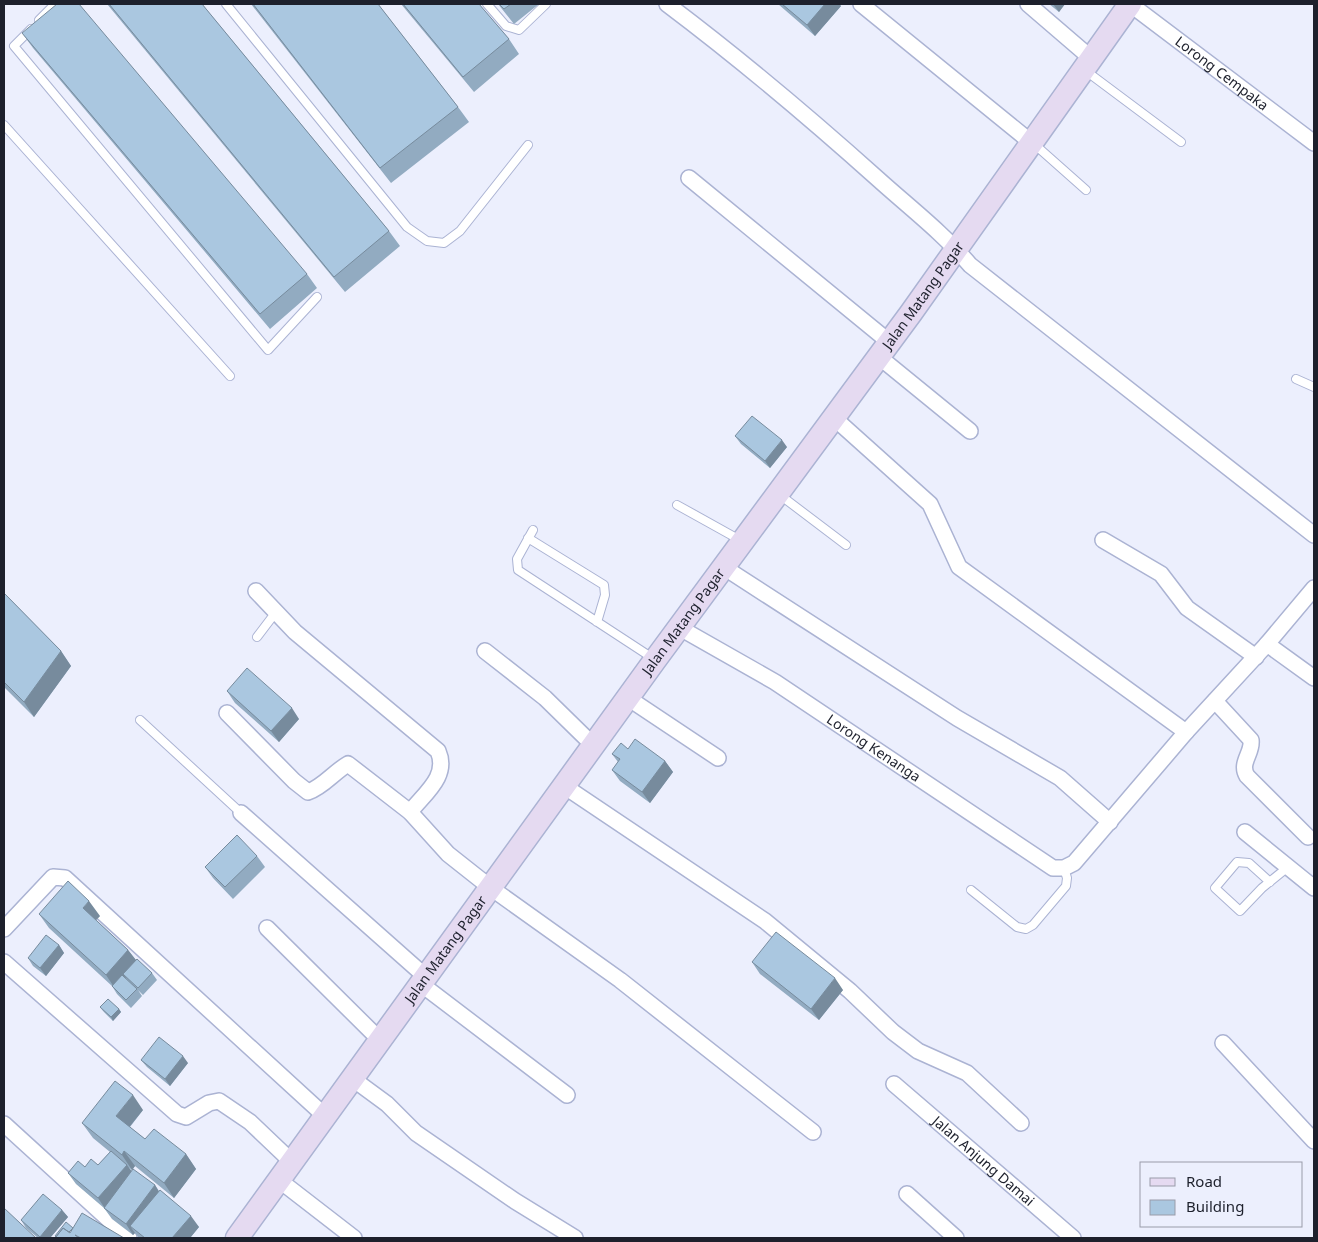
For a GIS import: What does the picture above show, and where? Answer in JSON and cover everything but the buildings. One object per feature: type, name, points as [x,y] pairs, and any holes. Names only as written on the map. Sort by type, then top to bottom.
[{"type":"main road","name":"Jalan Matang Pagar","points":[[237,1238],[593,745],[779,494],[1130,4]]},
{"type":"street","points":[[667,4],[731,52],[956,248],[970,265],[1314,535]]},
{"type":"street","points":[[861,4],[1032,142]]},
{"type":"street","points":[[1028,4],[1088,64]]},
{"type":"street","name":"Lorong Cempaka","points":[[1130,4],[1314,143]]},
{"type":"street","points":[[689,178],[883,349],[970,431]]},
{"type":"street","points":[[833,417],[930,504],[959,567],[1186,732]]},
{"type":"street","points":[[1104,540],[1161,574],[1186,608],[1256,657]]},
{"type":"street","points":[[725,568],[957,718],[1060,778],[1110,822]]},
{"type":"street","points":[[1064,868],[1074,863],[1186,732],[1268,644],[1314,588]]},
{"type":"street","points":[[256,591],[296,632],[438,751],[442,762],[441,773],[410,812]]},
{"type":"street","name":"Lorong Kenanga","points":[[680,628],[776,682],[1053,868],[1064,868]]},
{"type":"street","points":[[1268,644],[1314,678]]},
{"type":"street","points":[[485,651],[545,698],[593,745]]},
{"type":"street","points":[[628,698],[718,758]]},
{"type":"street","points":[[1215,701],[1251,740],[1252,747],[1244,765],[1244,771],[1247,776],[1308,836]]},
{"type":"street","points":[[227,713],[294,781],[308,792],[316,789],[334,772],[348,764],[410,812],[448,854],[491,888],[628,986],[813,1132]]},
{"type":"street","points":[[564,786],[765,921],[850,991],[893,1032],[918,1051],[967,1073],[1021,1124]]},
{"type":"street","points":[[241,813],[423,981],[567,1095]]},
{"type":"street","points":[[1245,832],[1314,888]]},
{"type":"street","points":[[4,929],[52,877],[65,878],[326,1116]]},
{"type":"street","points":[[267,928],[380,1040]]},
{"type":"street","points":[[4,962],[177,1114],[186,1117],[209,1102],[219,1101],[250,1122],[292,1162]]},
{"type":"street","points":[[1224,1042],[1314,1141]]},
{"type":"street","points":[[353,1079],[387,1104],[416,1133],[574,1238]]},
{"type":"street","name":"Jalan Anjung Damai","points":[[894,1084],[1072,1238]]},
{"type":"street","points":[[4,1124],[129,1238]]},
{"type":"street","points":[[279,1180],[354,1238]]},
{"type":"street","points":[[907,1194],[956,1238]]},
{"type":"lane","points":[[55,4],[14,46],[268,350],[317,297]]},
{"type":"lane","points":[[226,4],[407,227],[427,241],[444,242],[460,231],[528,145]]},
{"type":"lane","points":[[487,4],[506,26],[519,30],[546,4]]},
{"type":"lane","points":[[1088,64],[1181,142]]},
{"type":"lane","points":[[4,125],[230,376]]},
{"type":"lane","points":[[1032,142],[1086,190]]},
{"type":"lane","points":[[1296,378],[1314,387]]},
{"type":"lane","points":[[779,494],[846,545]]},
{"type":"lane","points":[[676,505],[743,542]]},
{"type":"lane","points":[[533,530],[517,559],[518,570],[655,660]]},
{"type":"lane","points":[[528,538],[604,585],[605,595],[597,622]]},
{"type":"lane","points":[[257,637],[276,612]]},
{"type":"lane","points":[[140,720],[241,813]]},
{"type":"lane","points":[[1270,882],[1249,864],[1237,862],[1215,888],[1240,912],[1288,867]]},
{"type":"lane","points":[[972,890],[1017,927],[1026,930],[1034,926],[1066,886],[1067,878],[1064,868]]}]
